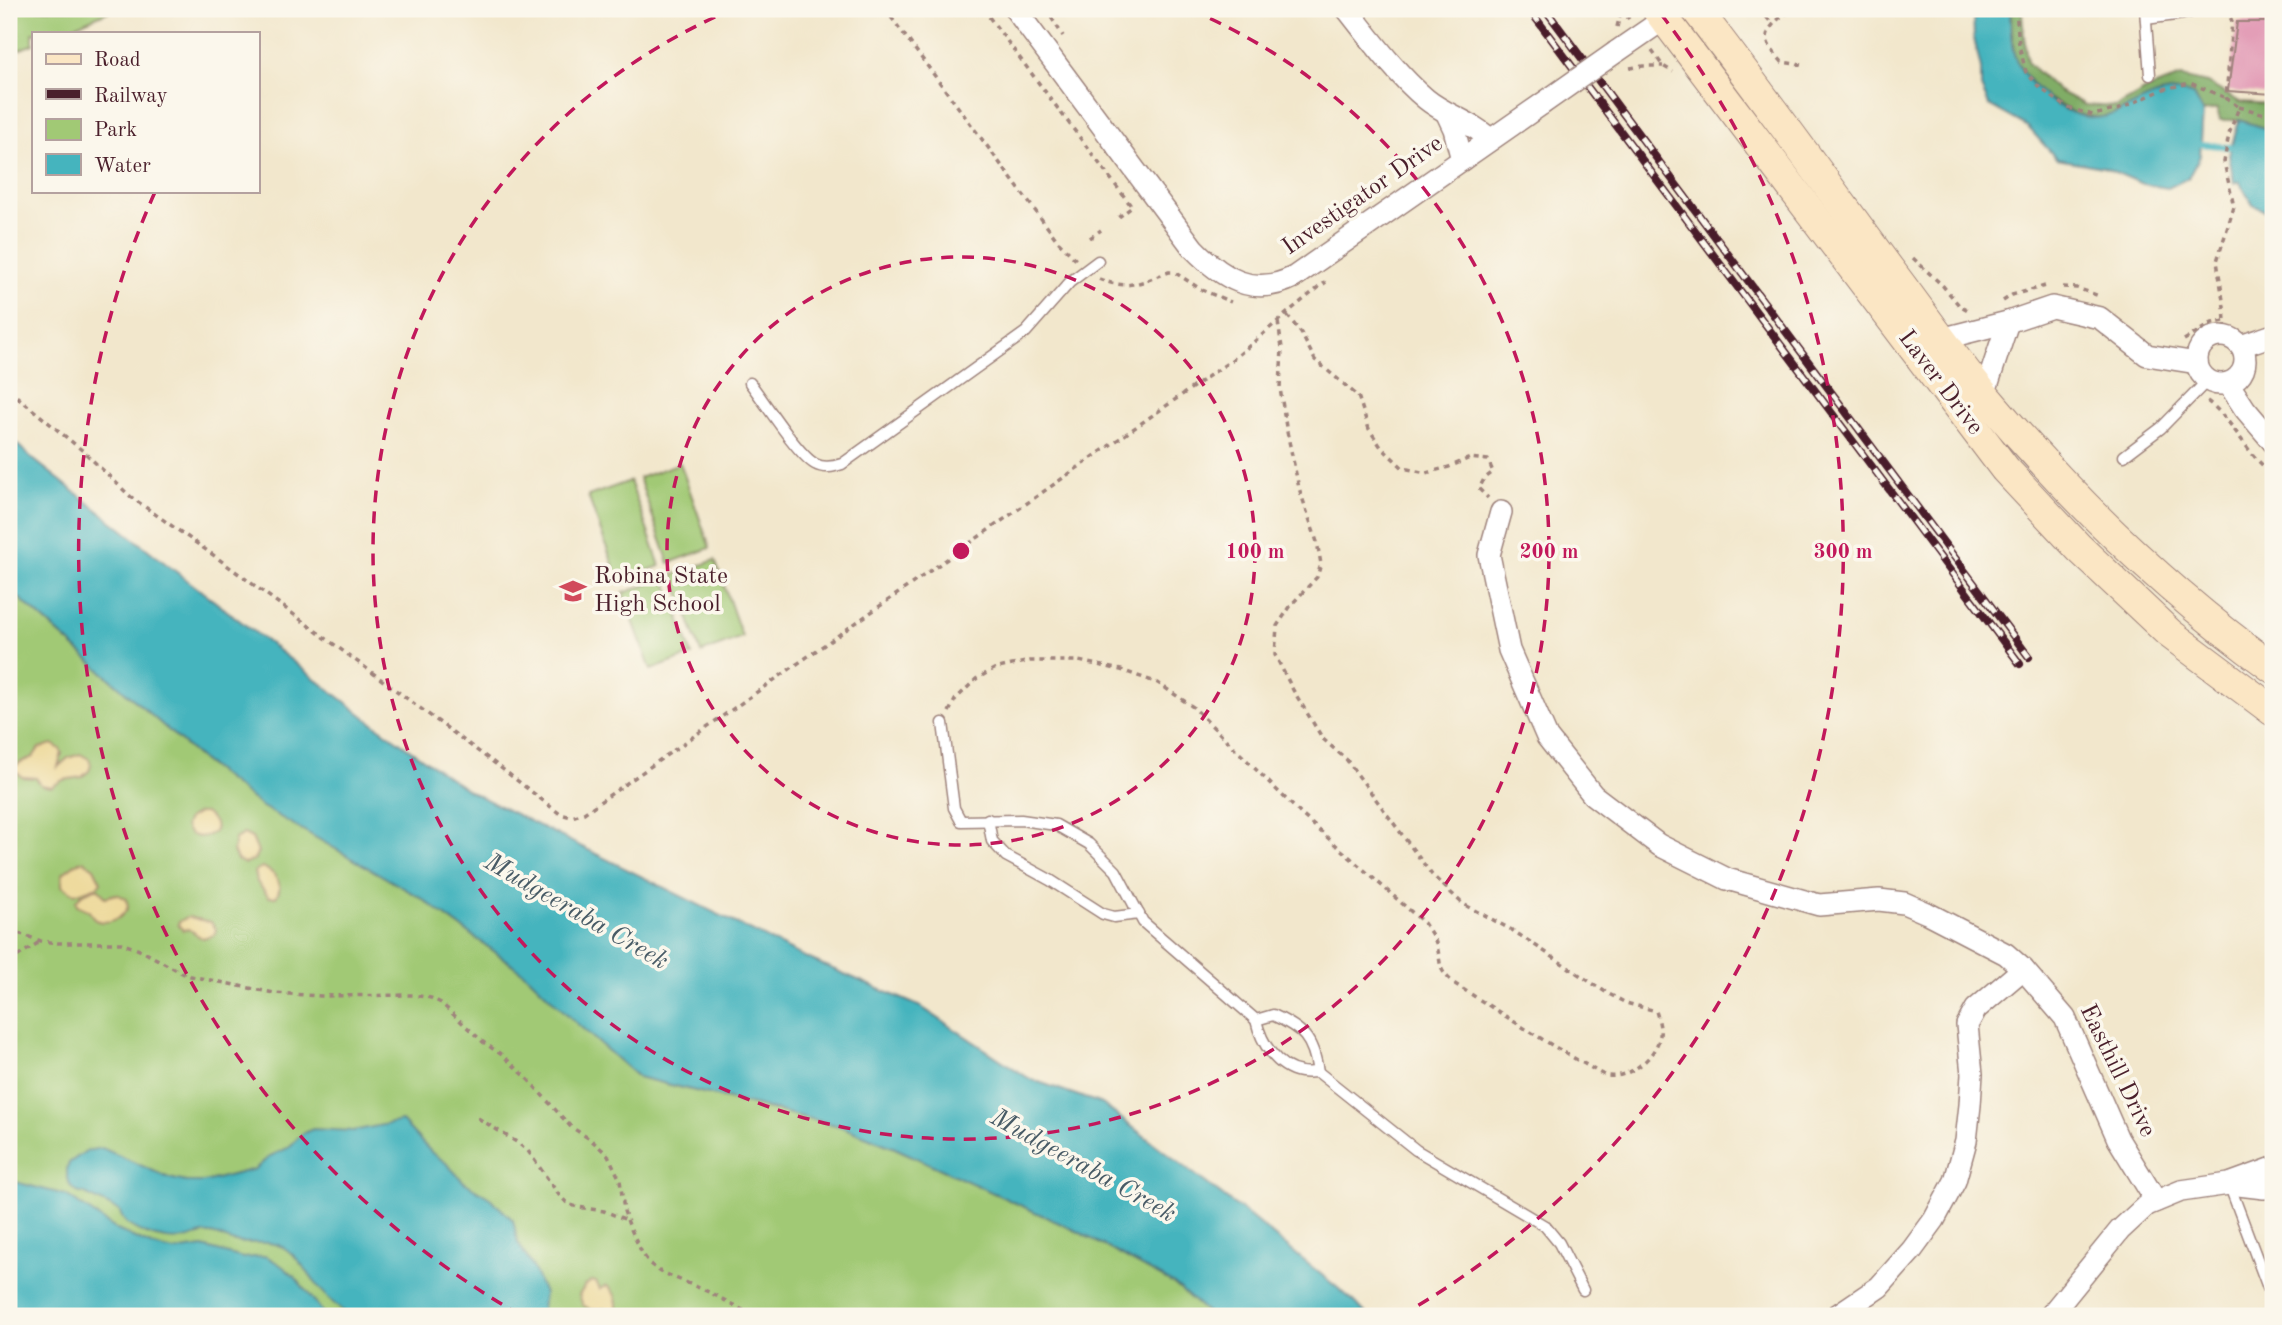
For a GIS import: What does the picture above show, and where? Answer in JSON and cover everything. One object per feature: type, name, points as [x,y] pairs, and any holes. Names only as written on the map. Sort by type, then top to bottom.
[{"type":"street","name":"Investigator Drive","points":[[1015,9],[1193,248],[1221,274],[1232,280],[1258,286],[1272,286],[1294,277],[1542,104],[1620,62],[1660,14]]},
{"type":"street","points":[[1347,9],[1414,88],[1447,114],[1476,128],[1490,140]]},
{"type":"street","name":"Laver Drive","points":[[1696,9],[1941,339],[1984,395],[2031,449],[2122,544],[2234,640],[2273,668]]},
{"type":"street","name":"Laver Drive","points":[[1660,14],[2005,469],[2079,548],[2169,633],[2273,711]]},
{"type":"street","points":[[1447,114],[1462,159]]},
{"type":"street","points":[[1941,339],[2002,324],[2052,307],[2100,318],[2147,355],[2168,359],[2207,380],[2245,410],[2273,442]]},
{"type":"street","points":[[1984,395],[2002,324]]},
{"type":"street","points":[[2207,380],[2235,379],[2244,368],[2244,353],[2231,334]]},
{"type":"street","points":[[2207,380],[2197,356],[2204,343],[2211,338],[2231,334],[2273,335]]},
{"type":"street","name":"Easthill Drive","points":[[1501,512],[1489,555],[1509,650],[1547,737],[1593,795],[1660,845],[1727,879],[1819,905],[1879,900],[1904,903],[2006,954],[2023,969],[2065,1018],[2118,1139],[2156,1201]]},
{"type":"street","points":[[1836,1316],[1879,1287],[1934,1220],[1955,1181],[1966,1141],[1972,1074],[1967,1025],[1976,1009],[2023,969]]},
{"type":"street","points":[[2050,1316],[2120,1230],[2147,1205],[2181,1191],[2229,1184],[2273,1168]]},
{"type":"street","points":[[2229,1184],[2264,1188],[2273,1186]]},
{"type":"lane","points":[[2150,75],[2146,14],[2183,14],[2202,9]]},
{"type":"lane","points":[[750,383],[810,461],[825,468],[842,464],[1026,332],[1070,282],[1098,261]]},
{"type":"lane","points":[[2124,456],[2161,428],[2207,380]]},
{"type":"lane","points":[[943,723],[954,808],[961,821],[1021,820],[1056,825],[1089,844],[1116,871],[1143,922],[1256,1020],[1259,1035],[1277,1060],[1299,1072],[1318,1072],[1416,1150],[1545,1226],[1559,1243],[1583,1290]]},
{"type":"lane","points":[[988,820],[992,841],[1006,856],[1103,914],[1139,914]]},
{"type":"lane","points":[[1256,1020],[1273,1015],[1296,1026],[1314,1050],[1318,1072]]},
{"type":"lane","points":[[2229,1184],[2273,1301]]},
{"type":"path","points":[[885,9],[1069,254],[1087,270],[1100,280],[1125,285],[1139,285],[1174,272],[1202,290],[1233,303]]},
{"type":"path","points":[[983,9],[1132,207],[1115,220]]},
{"type":"path","points":[[1046,9],[1066,42]]},
{"type":"path","points":[[1760,9],[1773,25]]},
{"type":"path","points":[[1802,65],[1782,62],[1767,38],[1773,25],[1787,13],[1795,10],[1813,13],[1820,9]]},
{"type":"path","points":[[2016,9],[2019,46],[2026,72],[2040,88],[2068,107],[2093,114],[2120,109],[2164,89],[2190,83],[2239,107],[2273,116]]},
{"type":"path","points":[[2226,9],[2232,22],[2226,99]]},
{"type":"path","points":[[1620,62],[1663,66]]},
{"type":"path","points":[[2231,334],[2217,261],[2234,207],[2224,162],[2229,134],[2239,107]]},
{"type":"path","points":[[1090,238],[1101,230]]},
{"type":"path","points":[[1069,254],[1074,250]]},
{"type":"path","points":[[1908,253],[1959,304],[1982,314],[1985,312],[2002,324]]},
{"type":"path","points":[[9,390],[83,451],[131,497],[272,598],[559,814],[572,817],[584,813],[1236,358],[1299,302],[1329,280]]},
{"type":"path","points":[[2002,301],[2012,295],[2048,286]]},
{"type":"path","points":[[2056,286],[2077,288],[2107,300]]},
{"type":"path","points":[[1286,302],[1299,302]]},
{"type":"path","points":[[1287,315],[1301,333],[1315,360],[1358,396],[1369,429],[1381,447],[1403,468],[1426,473],[1470,458],[1488,460],[1493,472],[1484,479],[1479,489],[1501,512]]},
{"type":"path","points":[[943,723],[956,700],[976,679],[994,669],[1030,661],[1079,661],[1121,670],[1158,683],[1193,707],[1302,815],[1424,923],[1436,942],[1443,974],[1455,984],[1555,1047],[1607,1076],[1621,1075],[1637,1068],[1648,1059],[1662,1030],[1656,1011],[1626,1003],[1607,993],[1512,930],[1463,904],[1432,875],[1346,759],[1323,739],[1275,655],[1278,626],[1292,604],[1317,577],[1321,564],[1317,542],[1299,488],[1286,427],[1280,388],[1282,348],[1278,322]]},
{"type":"path","points":[[2168,359],[2165,344],[2180,342],[2211,323],[2231,334]]},
{"type":"path","points":[[2207,380],[2215,406],[2254,456],[2273,474]]},
{"type":"path","points":[[9,930],[41,941],[58,943],[121,943],[186,975],[274,993],[321,996],[413,995],[441,1003],[524,1075],[571,1127],[608,1155],[620,1180],[627,1220],[650,1264],[661,1272],[709,1292],[754,1316]]},
{"type":"path","points":[[9,962],[41,941]]},
{"type":"path","points":[[478,1118],[528,1151],[568,1204],[604,1211],[627,1220]]},
{"type":"green space","points":[[9,9],[114,9],[60,32],[32,32],[32,44],[9,54]]},
{"type":"green space","points":[[2010,9],[2023,9],[2027,62],[2058,91],[2085,105],[2116,107],[2150,88],[2181,77],[2207,83],[2240,102],[2273,104],[2273,131],[2239,120],[2220,120],[2217,109],[2203,112],[2194,95],[2127,109],[2101,118],[2076,114],[2038,92],[2025,77],[2014,56]]},
{"type":"green space","points":[[680,463],[710,548],[669,563],[639,478]]},
{"type":"green space","points":[[630,481],[660,566],[619,581],[588,496]]},
{"type":"green space","points":[[715,560],[742,637],[701,653],[673,575]]},
{"type":"green space","points":[[665,578],[692,655],[651,670],[623,593]]},
{"type":"green space","points":[[9,589],[202,760],[261,806],[421,898],[528,976],[638,1077],[840,1126],[895,1148],[1077,1231],[1174,1284],[1211,1316],[150,1316],[9,1276]]},
{"type":"sand","points":[[52,744],[62,753],[58,767],[68,758],[80,754],[89,759],[89,771],[82,777],[63,780],[51,787],[41,785],[36,778],[22,777],[15,771],[14,767],[33,757],[39,748]]},
{"type":"sand","points":[[198,813],[205,813],[212,819],[216,826],[214,832],[197,836],[187,830],[185,826],[188,819]]},
{"type":"sand","points":[[244,834],[252,838],[258,852],[254,860],[245,864],[237,860],[233,851],[235,839]]},
{"type":"sand","points":[[84,861],[94,868],[101,882],[98,886],[75,894],[62,886],[62,874],[78,862]]},
{"type":"sand","points":[[262,867],[271,872],[279,883],[276,897],[269,897],[257,882],[255,871]]},
{"type":"sand","points":[[99,889],[105,897],[116,894],[126,898],[126,911],[119,918],[109,921],[95,920],[88,910],[77,905],[76,901],[81,895]]},
{"type":"sand","points":[[188,917],[211,922],[216,929],[215,934],[203,938],[189,929],[183,930],[178,925],[179,922]]},
{"type":"sand","points":[[591,1281],[596,1282],[600,1289],[607,1286],[612,1291],[617,1310],[592,1310],[583,1305],[579,1295]]},
{"type":"water","points":[[1973,9],[2010,9],[2012,46],[2020,68],[2050,100],[2076,114],[2102,117],[2164,93],[2194,95],[2203,112],[2200,156],[2188,178],[2168,188],[2143,184],[2103,167],[2057,159],[2028,127],[1989,105],[1981,87]]},
{"type":"water","points":[[2239,120],[2273,131],[2273,214],[2253,205],[2239,181],[2234,183],[2229,155]]},
{"type":"water","name":"Mudgeeraba Creek","points":[[9,437],[170,567],[374,724],[467,790],[800,955],[921,1007],[1030,1079],[1102,1104],[1248,1215],[1355,1302],[1368,1316],[1211,1316],[1174,1284],[1077,1231],[895,1148],[840,1126],[638,1077],[528,976],[421,898],[261,806],[202,760],[9,589]]},
{"type":"water","points":[[402,1121],[464,1182],[490,1198],[513,1220],[518,1243],[534,1269],[544,1294],[541,1316],[350,1316],[328,1298],[283,1247],[271,1243],[235,1242],[217,1235],[200,1234],[176,1240],[146,1234],[128,1224],[120,1211],[79,1193],[71,1187],[67,1179],[69,1163],[86,1151],[102,1148],[169,1178],[204,1182],[255,1169],[270,1156],[288,1148],[303,1133],[313,1129],[353,1131]]},
{"type":"water","points":[[15,1182],[66,1195],[117,1230],[153,1246],[174,1251],[203,1247],[243,1258],[266,1256],[295,1277],[326,1316],[9,1316],[9,1183]]},
{"type":"building","points":[[2237,22],[2273,22],[2273,94],[2228,91]]},
{"type":"waterway","points":[[2201,144],[2230,147]]},
{"type":"railway","points":[[1529,9],[2020,664]]},
{"type":"railway","points":[[1545,9],[2029,657]]},
{"type":"place","name":"Robina State High School","points":[[573,591]]}]
